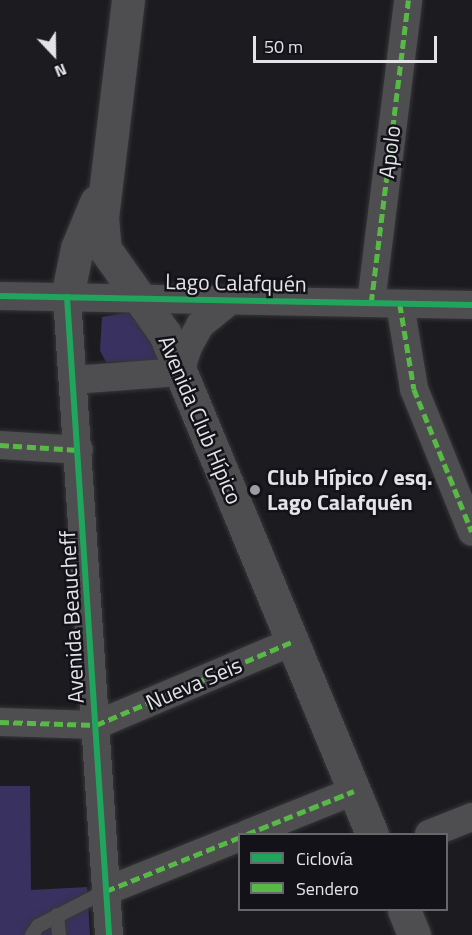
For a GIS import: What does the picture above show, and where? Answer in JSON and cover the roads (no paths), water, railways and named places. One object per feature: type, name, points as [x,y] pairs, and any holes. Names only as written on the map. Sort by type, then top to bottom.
[{"type":"main road","name":"Avenida Club Hípico","points":[[128,0],[105,184],[105,249],[160,325],[372,833]]},
{"type":"main road","points":[[67,297],[77,248],[105,184]]},
{"type":"main road","points":[[405,911],[414,935]]},
{"type":"street","name":"Apolo","points":[[371,303],[408,0]]},
{"type":"street","name":"Lago Calafquén","points":[[0,296],[472,305]]},
{"type":"street","name":"Avenida Beaucheff","points":[[67,297],[79,450],[109,935]]},
{"type":"street","name":"Lago Calafquén","points":[[180,372],[188,347],[201,325],[230,301]]},
{"type":"street","points":[[400,304],[414,389],[472,532]]},
{"type":"street","points":[[73,380],[180,372]]},
{"type":"street","points":[[0,445],[79,450]]},
{"type":"street","name":"Nueva Seis","points":[[96,725],[292,642]]},
{"type":"street","points":[[0,722],[96,725]]},
{"type":"street","points":[[249,833],[354,791]]},
{"type":"street","points":[[432,833],[472,817]]},
{"type":"street","points":[[106,891],[238,838]]},
{"type":"lane","points":[[32,935],[38,926],[106,891]]},
{"type":"lane","points":[[57,915],[58,935]]},
{"type":"place","name":"Club Hípico / esq. Lago Calafquén","points":[[255,490]]}]
